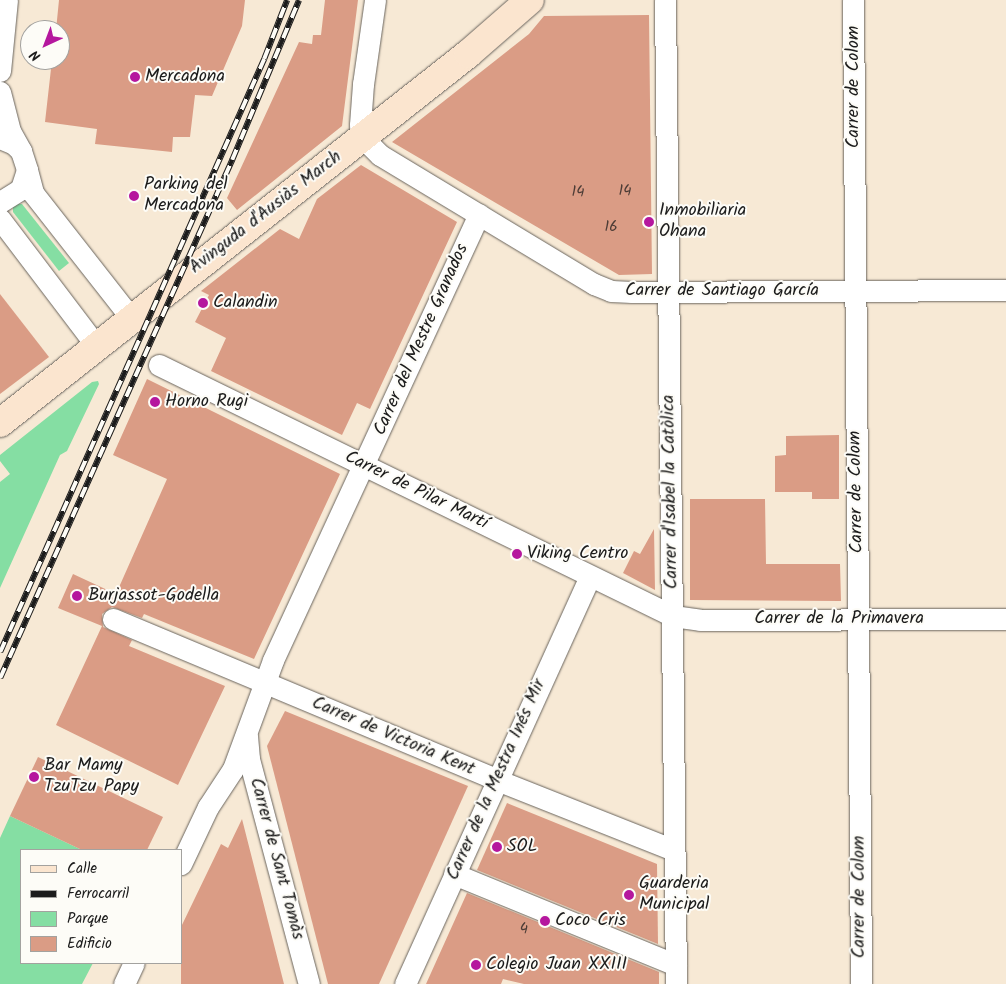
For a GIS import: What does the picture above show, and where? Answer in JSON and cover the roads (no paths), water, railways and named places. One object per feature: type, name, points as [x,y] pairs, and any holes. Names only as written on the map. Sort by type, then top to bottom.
[{"type":"street","points":[[0,71],[7,0]]},
{"type":"street","points":[[363,138],[360,125],[375,0]]},
{"type":"street","name":"Carrer d'Isabel la Catòlica","points":[[665,0],[670,292],[676,975]]},
{"type":"street","name":"Carrer de Colom","points":[[853,0],[861,984]]},
{"type":"street","name":"Avinguda d'Ausiàs March","points":[[0,424],[132,318],[363,138],[532,1]]},
{"type":"street","points":[[0,92],[10,131],[24,161],[32,193],[132,318]]},
{"type":"street","points":[[0,138],[14,144],[24,161],[21,189],[0,202]]},
{"type":"street","name":"Carrer de Santiago García","points":[[363,138],[380,155],[603,288],[619,291],[670,292],[1006,290]]},
{"type":"street","name":"Carrer del Mestre Granados","points":[[182,862],[233,769],[266,684],[273,660],[478,214]]},
{"type":"street","points":[[0,219],[97,347]]},
{"type":"street","name":"Carrer de Pilar Martí","points":[[159,365],[673,616]]},
{"type":"street","name":"Carrer de la Mestra Inés Mir","points":[[405,984],[496,780],[590,577]]},
{"type":"street","name":"Carrer de la Primavera","points":[[673,616],[700,620],[1006,618]]},
{"type":"street","name":"Carrer de Victoria Kent","points":[[113,619],[496,780],[674,850]]},
{"type":"street","name":"Carrer de Sant Tomàs","points":[[247,734],[249,759],[309,984]]},
{"type":"street","points":[[219,793],[242,788],[262,803]]},
{"type":"street","points":[[454,874],[676,975]]},
{"type":"street","points":[[124,984],[134,964]]},
{"type":"railway","points":[[0,652],[264,59],[287,0]]},
{"type":"railway","points":[[0,678],[232,160],[299,0]]},
{"type":"place","name":"Mercadona","points":[[135,77]]},
{"type":"place","name":"Parking del Mercadona","points":[[134,196]]},
{"type":"place","name":"Inmobiliaria Ohana","points":[[649,222]]},
{"type":"place","name":"Calandin","points":[[203,303]]},
{"type":"place","name":"Horno Rugi","points":[[155,402]]},
{"type":"place","name":"Viking Centro","points":[[517,554]]},
{"type":"place","name":"Burjassot-Godella","points":[[77,596]]},
{"type":"place","name":"Bar Mamy TzuTzu Papy","points":[[34,777]]},
{"type":"place","name":"SOL","points":[[497,847]]},
{"type":"place","name":"Guarderia Municipal","points":[[629,895]]},
{"type":"place","name":"Coco Cris","points":[[545,921]]},
{"type":"place","name":"Colegio Juan XXIII","points":[[476,965]]}]
